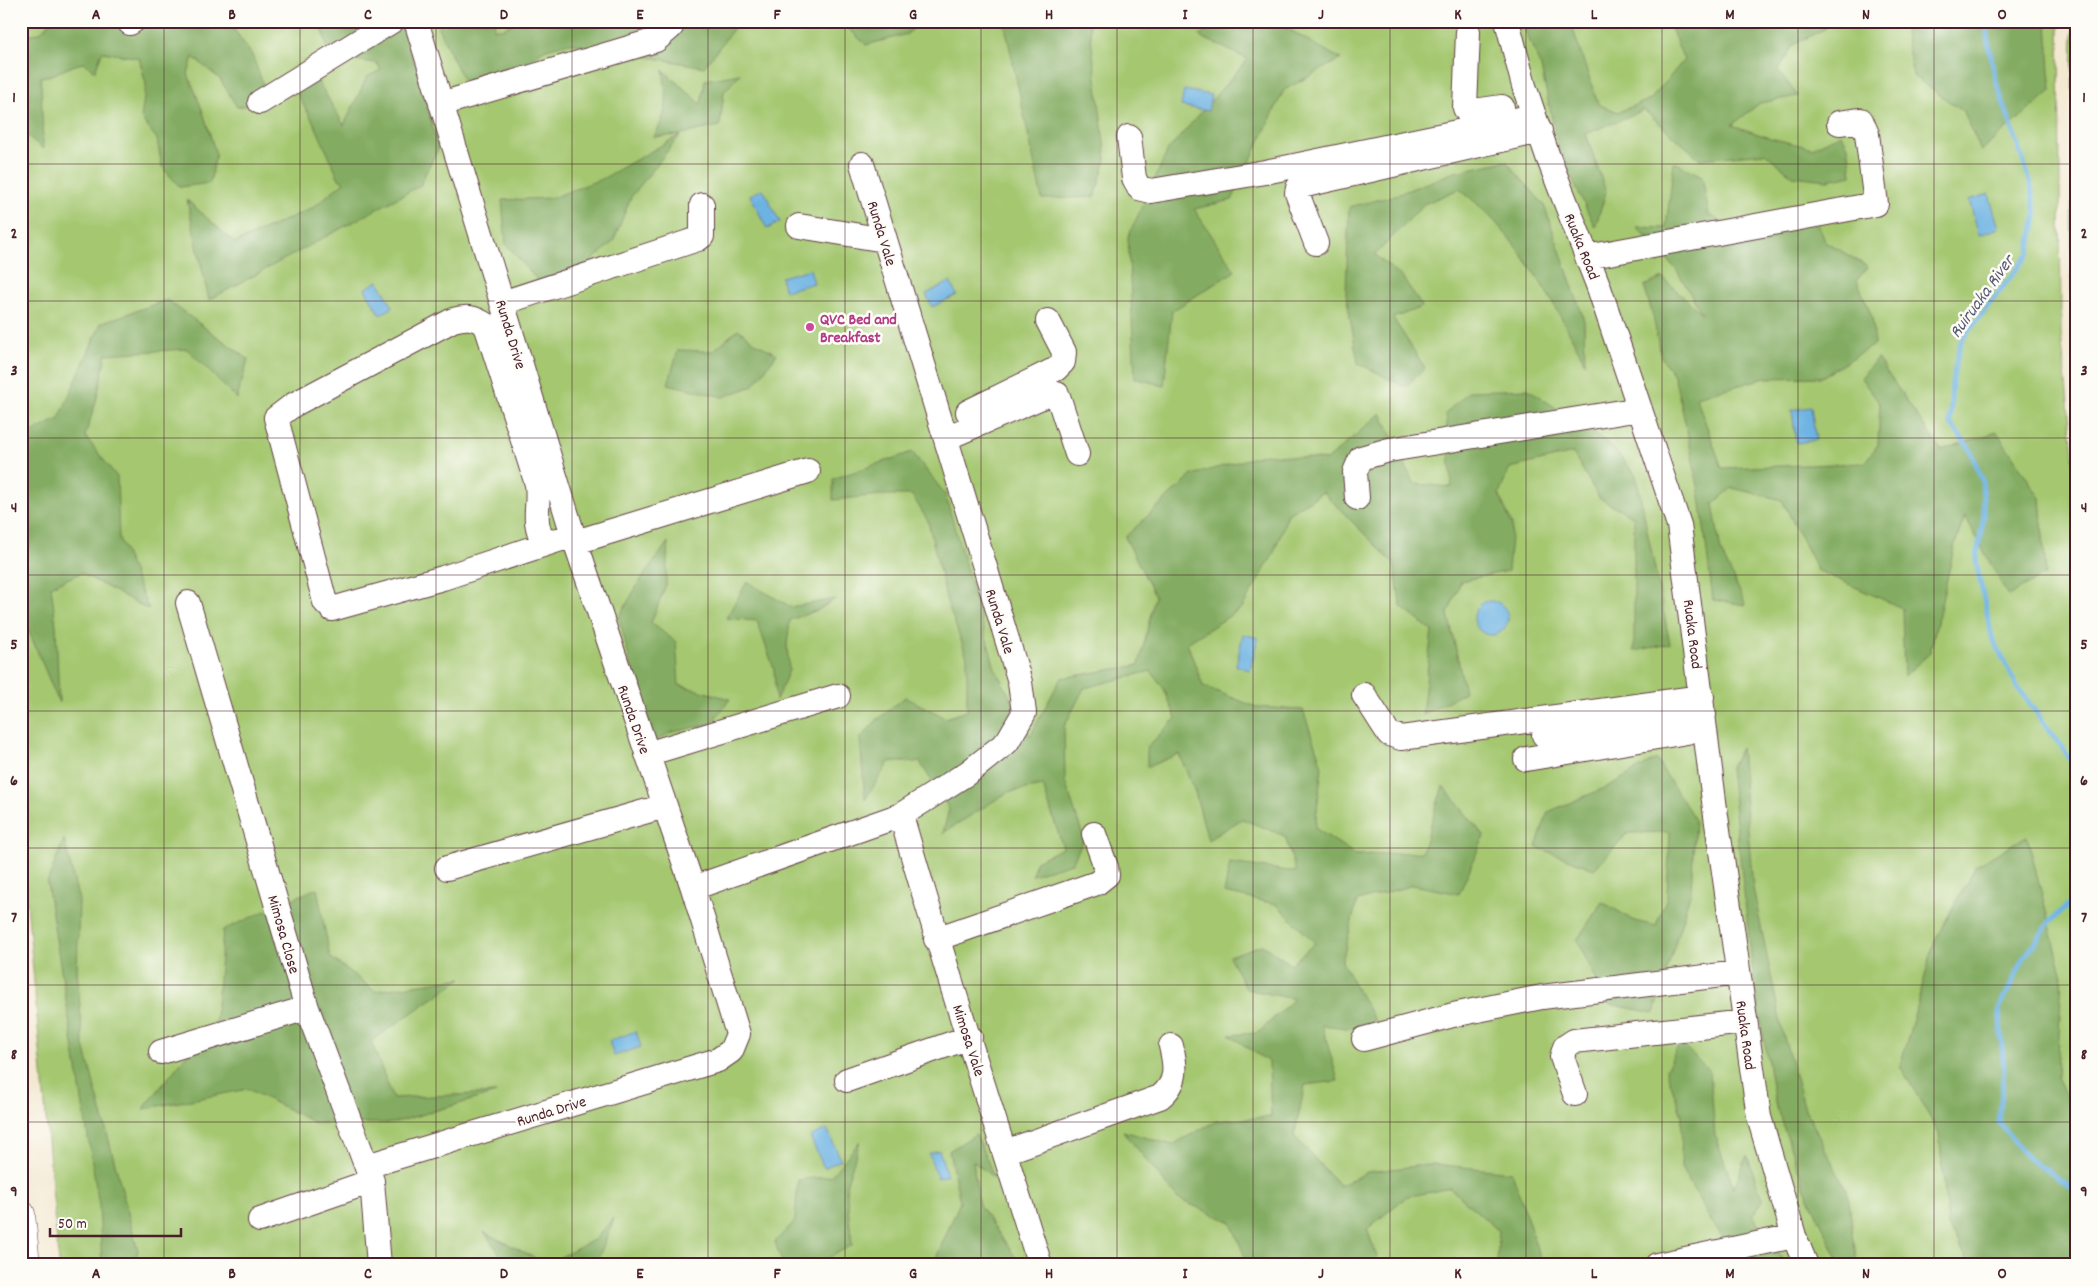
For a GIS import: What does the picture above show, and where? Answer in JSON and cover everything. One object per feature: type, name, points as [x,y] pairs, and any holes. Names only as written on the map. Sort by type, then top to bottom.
[{"type":"main road","points":[[21,1214],[26,1265]]},
{"type":"street","points":[[260,102],[392,21]]},
{"type":"street","name":"Runda Drive","points":[[260,1220],[370,1173],[718,1060],[731,1051],[738,1034],[693,888],[573,535],[416,21]]},
{"type":"street","points":[[441,104],[656,40],[671,27],[672,21]]},
{"type":"street","name":"Ruaka Road","points":[[1507,21],[1512,49],[1587,257],[1679,525],[1738,973],[1759,1117],[1794,1236],[1806,1265]]},
{"type":"street","points":[[1468,32],[1465,108],[1467,112],[1535,116]]},
{"type":"street","points":[[1130,137],[1134,178],[1139,188],[1151,191],[1273,170],[1535,116]]},
{"type":"street","points":[[1316,243],[1297,193],[1298,188],[1535,116]]},
{"type":"street","points":[[1587,257],[1876,204],[1867,134],[1861,120],[1839,123]]},
{"type":"street","name":"Runda Vale","points":[[693,888],[901,815],[968,772],[1007,742],[1024,713],[1020,682],[862,164]]},
{"type":"street","points":[[502,303],[698,238],[702,236],[704,231],[702,205]]},
{"type":"street","points":[[799,226],[885,240]]},
{"type":"street","points":[[544,544],[535,517],[539,496],[537,484],[486,325],[478,320],[466,316],[453,320],[293,405],[276,418],[325,602],[332,609],[443,578],[573,535],[743,477]]},
{"type":"street","points":[[944,431],[1056,369],[1063,362],[1064,352],[1048,321]]},
{"type":"street","points":[[944,431],[1051,393],[1057,394],[1076,454]]},
{"type":"street","points":[[1357,498],[1355,472],[1361,458],[1389,450],[1640,409]]},
{"type":"street","points":[[573,535],[808,471]]},
{"type":"street","name":"Mimosa Close","points":[[188,603],[307,1008],[370,1173],[379,1265]]},
{"type":"street","points":[[1364,695],[1389,734],[1402,738],[1704,714]]},
{"type":"street","points":[[647,754],[838,696]]},
{"type":"street","points":[[1398,753],[1704,714]]},
{"type":"street","points":[[1526,759],[1704,714]]},
{"type":"street","points":[[447,868],[665,806]]},
{"type":"street","name":"Mimosa Vale","points":[[901,815],[936,939],[970,1037],[1040,1265]]},
{"type":"street","points":[[936,939],[1097,883],[1107,876],[1106,867],[1094,834]]},
{"type":"street","points":[[1364,1039],[1453,1015],[1542,997],[1738,973]]},
{"type":"street","points":[[160,1052],[307,1008]]},
{"type":"street","points":[[1575,1094],[1562,1056],[1566,1047],[1574,1041],[1745,1022]]},
{"type":"street","points":[[847,1080],[970,1037]]},
{"type":"street","points":[[1005,1152],[1160,1097],[1168,1091],[1175,1076],[1171,1046]]},
{"type":"street","points":[[1657,1265],[1794,1236]]},
{"type":"green space","points":[[21,21],[2059,21],[2061,333],[2077,494],[2077,1265],[59,1265],[21,835]]},
{"type":"green space","points":[[51,21],[233,21],[233,28],[252,55],[270,102],[237,107],[220,79],[193,57],[188,74],[203,112],[216,154],[210,183],[180,187],[162,167],[157,139],[141,118],[146,84],[139,58],[102,52],[95,71],[84,63],[52,75],[41,77],[43,149],[21,130],[21,35],[40,33]]},
{"type":"green space","points":[[312,21],[399,21],[422,84],[438,149],[421,185],[209,300],[187,200],[235,243],[312,208],[344,182],[339,179],[315,125],[287,76],[316,78],[344,125],[367,77],[381,70],[377,63],[329,57],[322,26]]},
{"type":"green space","points":[[435,21],[495,21],[494,29],[502,29],[516,21],[630,21],[648,25],[664,21],[747,21],[738,23],[704,67],[570,43],[546,49],[520,65],[466,86]]},
{"type":"green space","points":[[841,21],[922,21],[907,34],[866,45]]},
{"type":"green space","points":[[1004,21],[1089,21],[1106,159],[1095,197],[1042,199]]},
{"type":"green space","points":[[1224,21],[1274,21],[1341,59],[1284,90],[1232,200],[1194,209],[1235,271],[1172,311],[1164,386],[1135,378],[1128,237],[1168,150],[1248,59],[1199,36]]},
{"type":"green space","points":[[1521,21],[1570,21],[1598,104],[1618,112],[1651,99],[1684,60],[1668,21],[1819,21],[1826,28],[1793,45],[1778,71],[1798,96],[1760,103],[1732,125],[1770,138],[1812,148],[1841,134],[1848,146],[1852,175],[1828,180],[1793,176],[1765,153],[1700,159],[1644,110],[1586,134],[1606,192],[1595,227],[1559,151],[1541,67]]},
{"type":"green space","points":[[1903,21],[2047,21],[2051,91],[1981,151],[1964,112],[1913,76]]},
{"type":"green space","points":[[2073,21],[2077,21],[2077,394],[2071,331]]},
{"type":"green space","points":[[663,70],[701,104],[705,80],[740,74],[724,92],[720,126],[681,134],[631,197],[613,242],[551,296],[506,244],[502,200],[552,198],[604,178],[680,135],[654,137],[666,104]]},
{"type":"green space","points":[[1506,161],[1544,205],[1584,320],[1585,363],[1531,268],[1498,225],[1479,205],[1459,189],[1424,204],[1375,255],[1403,278],[1422,307],[1393,318],[1425,368],[1405,387],[1358,363],[1346,294],[1349,207],[1393,196],[1455,172]]},
{"type":"green space","points":[[1674,162],[1702,176],[1709,215],[1750,237],[1809,202],[1825,241],[1868,267],[1857,280],[1872,317],[1875,344],[1822,377],[1765,378],[1696,397],[1722,468],[1864,463],[1878,445],[1880,404],[1861,378],[1877,358],[1941,450],[1997,432],[2040,498],[2046,574],[2008,596],[1965,516],[1955,544],[1930,653],[1904,676],[1902,608],[1817,570],[1782,500],[1732,488],[1713,504],[1721,552],[1746,605],[1713,600],[1700,496],[1686,426],[1674,375],[1661,357],[1653,316],[1644,286],[1663,278],[1702,314],[1676,269],[1637,227],[1666,228]]},
{"type":"green space","points":[[167,300],[248,359],[237,399],[187,349],[106,354],[97,398],[85,436],[117,477],[119,538],[149,610],[81,573],[51,586],[56,626],[59,703],[25,622],[21,595],[21,437],[59,419],[101,323]]},
{"type":"green space","points":[[738,329],[756,343],[777,354],[753,386],[723,397],[668,384],[678,350],[713,351]]},
{"type":"green space","points":[[1528,389],[1609,444],[1636,475],[1670,644],[1634,651],[1634,517],[1599,498],[1573,453],[1510,468],[1499,494],[1512,525],[1508,571],[1461,581],[1448,613],[1465,692],[1422,715],[1432,631],[1401,607],[1394,564],[1323,492],[1288,514],[1273,555],[1242,608],[1187,643],[1203,686],[1256,707],[1303,710],[1322,766],[1315,828],[1356,855],[1422,852],[1443,786],[1484,836],[1459,894],[1413,885],[1357,901],[1342,962],[1381,1032],[1322,1025],[1338,1081],[1305,1085],[1294,1136],[1340,1186],[1367,1172],[1433,1164],[1512,1172],[1540,1258],[1529,1265],[1497,1265],[1499,1231],[1450,1188],[1406,1197],[1367,1229],[1380,1265],[1248,1265],[1231,1222],[1178,1199],[1123,1131],[1172,1145],[1216,1121],[1271,1117],[1269,1062],[1229,1035],[1258,1033],[1294,999],[1246,989],[1229,956],[1262,945],[1291,964],[1315,943],[1276,904],[1224,893],[1230,863],[1296,872],[1285,836],[1242,819],[1208,840],[1195,792],[1179,754],[1147,767],[1147,747],[1176,718],[1164,689],[1151,671],[1084,688],[1064,727],[1065,782],[1084,839],[1072,863],[1032,875],[1036,861],[1063,848],[1043,786],[1008,792],[943,833],[949,809],[920,762],[889,762],[865,800],[860,739],[878,719],[905,697],[946,718],[967,711],[967,657],[947,602],[928,521],[912,495],[880,495],[833,500],[833,479],[912,452],[945,494],[995,668],[1030,736],[1061,678],[1139,665],[1155,596],[1125,537],[1192,475],[1265,454],[1327,460],[1381,413],[1414,484],[1452,487],[1446,413],[1469,391]]},
{"type":"green space","points":[[668,542],[666,585],[651,623],[676,642],[679,685],[730,699],[711,724],[672,732],[655,741],[633,674],[619,617],[638,584]]},
{"type":"green space","points":[[747,582],[791,607],[835,599],[818,610],[790,620],[787,645],[789,670],[776,701],[774,669],[757,621],[726,618]]},
{"type":"green space","points":[[1741,748],[1753,888],[1783,1034],[1805,1109],[1848,1194],[1857,1265],[1841,1265],[1804,1187],[1775,1102],[1755,990],[1730,769]]},
{"type":"green space","points":[[1656,759],[1695,820],[1691,891],[1654,1013],[1608,1004],[1577,940],[1602,902],[1635,921],[1656,926],[1667,897],[1670,832],[1628,833],[1594,869],[1536,847],[1548,812],[1607,787]]},
{"type":"green space","points":[[2027,836],[2062,973],[2057,1078],[2077,1118],[2077,1256],[2061,1265],[1971,1265],[1948,1226],[1939,1133],[1900,1066],[1935,940],[1976,866]]},
{"type":"green space","points":[[64,839],[79,901],[77,971],[83,1042],[138,1251],[134,1265],[102,1265],[99,1205],[47,883]]},
{"type":"green space","points":[[317,888],[330,957],[375,991],[462,978],[371,1041],[393,1098],[496,1093],[393,1123],[315,1123],[248,1089],[143,1109],[216,1019],[223,930]]},
{"type":"green space","points":[[1680,1042],[1710,1072],[1715,1136],[1734,1188],[1747,1155],[1763,1201],[1752,1215],[1786,1265],[1744,1265],[1711,1221],[1681,1167],[1682,1115],[1666,1070]]},
{"type":"green space","points":[[976,1134],[995,1179],[973,1161],[979,1205],[1021,1265],[933,1265],[960,1202],[949,1151]]},
{"type":"green space","points":[[860,1141],[846,1186],[852,1245],[815,1265],[783,1265],[775,1242],[795,1221],[798,1180],[831,1176]]},
{"type":"green space","points":[[614,1218],[596,1265],[508,1265],[484,1232],[547,1264],[594,1240]]},
{"type":"water","points":[[1184,90],[1211,95],[1208,111],[1181,106]]},
{"type":"water","points":[[763,189],[780,222],[767,229],[750,195]]},
{"type":"water","points":[[1989,194],[1999,228],[1979,235],[1969,200]]},
{"type":"water","points":[[810,269],[814,283],[785,291],[781,277]]},
{"type":"water","points":[[378,281],[393,307],[380,315],[365,289]]},
{"type":"water","points":[[950,282],[957,295],[932,307],[926,294]]},
{"type":"water","points":[[1811,407],[1816,440],[1796,443],[1792,410]]},
{"type":"water","points":[[1491,601],[1503,606],[1508,618],[1503,630],[1491,635],[1479,630],[1474,618],[1479,606]]},
{"type":"water","points":[[1243,634],[1258,638],[1250,670],[1236,666]]},
{"type":"water","points":[[636,1031],[641,1047],[614,1056],[609,1041]]},
{"type":"water","points":[[827,1129],[841,1160],[824,1168],[810,1137]]},
{"type":"water","points":[[939,1150],[947,1175],[937,1178],[929,1154]]},
{"type":"waterway","name":"Ruiruaka River","points":[[1987,21],[1987,37],[1996,81],[2030,181],[2036,215],[2029,253],[1961,341],[1952,381],[1950,423],[1970,449],[1982,480],[1984,514],[1976,562],[1992,637],[2016,685],[2077,768]]},
{"type":"waterway","name":"Ruiruaka River","points":[[2077,865],[2074,867],[2072,902],[2051,920],[2024,958],[1999,1009],[2004,1069],[1999,1123],[2028,1158],[2077,1191]]},
{"type":"place","name":"QVC Bed and Breakfast","points":[[810,327]]}]
